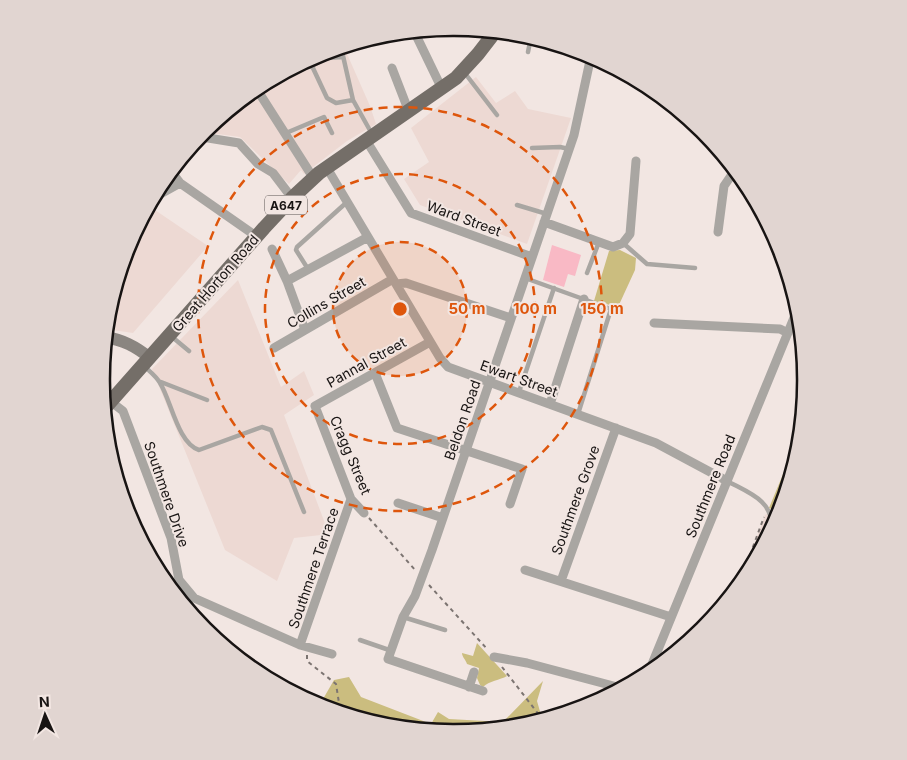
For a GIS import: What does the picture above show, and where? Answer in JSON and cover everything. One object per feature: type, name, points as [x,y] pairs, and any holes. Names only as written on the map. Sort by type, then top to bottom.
[{"type":"main road","name":"Great Horton Road","points":[[110,402],[262,235],[292,198],[327,168],[456,78],[490,38]]},
{"type":"street","points":[[417,38],[442,89]]},
{"type":"street","name":"Beldon Road","points":[[392,651],[403,617],[415,596],[443,518],[574,135],[589,64]]},
{"type":"street","points":[[392,68],[409,112]]},
{"type":"street","points":[[261,95],[314,179]]},
{"type":"street","points":[[209,138],[238,143],[258,164],[273,173],[292,198]]},
{"type":"street","name":"Ward Street","points":[[370,138],[411,213],[532,257]]},
{"type":"street","points":[[545,218],[612,247],[623,243],[630,234],[636,161]]},
{"type":"street","name":"Ewart Street","points":[[327,168],[430,342],[448,367],[656,443],[727,481]]},
{"type":"street","points":[[718,232],[724,186],[730,177]]},
{"type":"street","points":[[176,178],[180,183],[262,235]]},
{"type":"street","points":[[167,190],[180,183]]},
{"type":"street","points":[[287,281],[368,237]]},
{"type":"street","points":[[272,249],[306,330]]},
{"type":"street","points":[[395,281],[511,318]]},
{"type":"street","name":"Collins Street","points":[[274,348],[395,281]]},
{"type":"street","points":[[550,404],[584,299]]},
{"type":"street","name":"Southmere Road","points":[[654,659],[792,322]]},
{"type":"street","points":[[654,324],[780,329],[788,333]]},
{"type":"street","points":[[113,338],[137,347],[146,362]]},
{"type":"street","name":"Pannal Street","points":[[315,406],[430,342]]},
{"type":"street","points":[[375,372],[397,428],[522,469],[510,504]]},
{"type":"street","name":"Cragg Street","points":[[315,406],[351,499],[364,513]]},
{"type":"street","name":"Southmere Drive","points":[[111,407],[123,412],[171,538],[179,580],[194,598],[304,646],[332,654]]},
{"type":"street","name":"Southmere Grove","points":[[561,581],[616,428]]},
{"type":"street","name":"Southmere Terrace","points":[[304,646],[351,499]]},
{"type":"street","points":[[398,503],[443,518]]},
{"type":"street","points":[[525,570],[671,617]]},
{"type":"street","points":[[392,651],[388,660],[483,691]]},
{"type":"street","points":[[494,657],[527,662],[611,685]]},
{"type":"street","points":[[469,687],[474,672]]},
{"type":"lane","points":[[528,52],[529,45]]},
{"type":"lane","points":[[342,54],[353,100],[370,138]]},
{"type":"lane","points":[[332,58],[343,58]]},
{"type":"lane","points":[[312,67],[327,98],[336,103],[353,100]]},
{"type":"lane","points":[[463,71],[497,115]]},
{"type":"lane","points":[[286,133],[324,116],[332,133]]},
{"type":"lane","points":[[532,148],[560,147],[569,149]]},
{"type":"lane","points":[[308,269],[296,250],[297,247],[347,202]]},
{"type":"lane","points":[[516,205],[545,218]]},
{"type":"lane","points":[[587,273],[599,242]]},
{"type":"lane","points":[[623,243],[647,264],[695,268]]},
{"type":"lane","points":[[525,278],[612,310],[578,414]]},
{"type":"lane","points":[[518,392],[554,288]]},
{"type":"lane","points":[[170,335],[189,351]]},
{"type":"lane","points":[[146,362],[160,381],[184,438],[193,448],[199,450],[262,427],[271,430],[304,512]]},
{"type":"lane","points":[[160,381],[207,400]]},
{"type":"lane","name":"Ewart Street","points":[[727,481],[750,494],[768,508]]},
{"type":"lane","points":[[768,508],[770,514]]},
{"type":"lane","points":[[403,617],[445,630]]},
{"type":"lane","points":[[360,640],[392,651]]},
{"type":"path","points":[[752,550],[768,508]]},
{"type":"path","points":[[364,513],[494,657],[538,713]]},
{"type":"path","points":[[304,646],[307,661],[336,684],[339,703],[342,706]]},
{"type":"shaded area","points":[[347,53],[376,124],[347,141],[304,174],[301,170],[289,184],[240,137],[214,133],[244,107],[282,82],[322,62]]},
{"type":"shaded area","points":[[476,77],[496,103],[515,91],[528,109],[571,118],[527,244],[420,205],[404,179],[429,162],[411,128]]},
{"type":"shaded area","points":[[155,210],[208,246],[133,333],[114,330],[116,313],[121,291],[136,248]]},
{"type":"shaded area","points":[[620,250],[636,258],[635,270],[618,307],[594,301],[609,251]]},
{"type":"shaded area","points":[[238,280],[281,387],[304,371],[314,395],[284,415],[326,526],[321,535],[294,538],[277,581],[225,550],[152,369]]},
{"type":"shaded area","points":[[787,465],[772,509],[769,508]]},
{"type":"shaded area","points":[[771,511],[752,551],[765,515]]},
{"type":"shaded area","points":[[477,643],[507,676],[488,683],[483,687],[480,685],[477,678],[479,668],[467,664],[462,653],[473,656]]},
{"type":"shaded area","points":[[349,677],[361,697],[428,723],[386,717],[343,706],[323,699],[334,680]]},
{"type":"shaded area","points":[[543,681],[537,701],[540,712],[505,720]]},
{"type":"shaded area","points":[[438,712],[449,719],[493,721],[454,724],[432,723]]},
{"type":"building","points":[[552,245],[581,255],[575,276],[568,274],[564,287],[543,280]]}]
